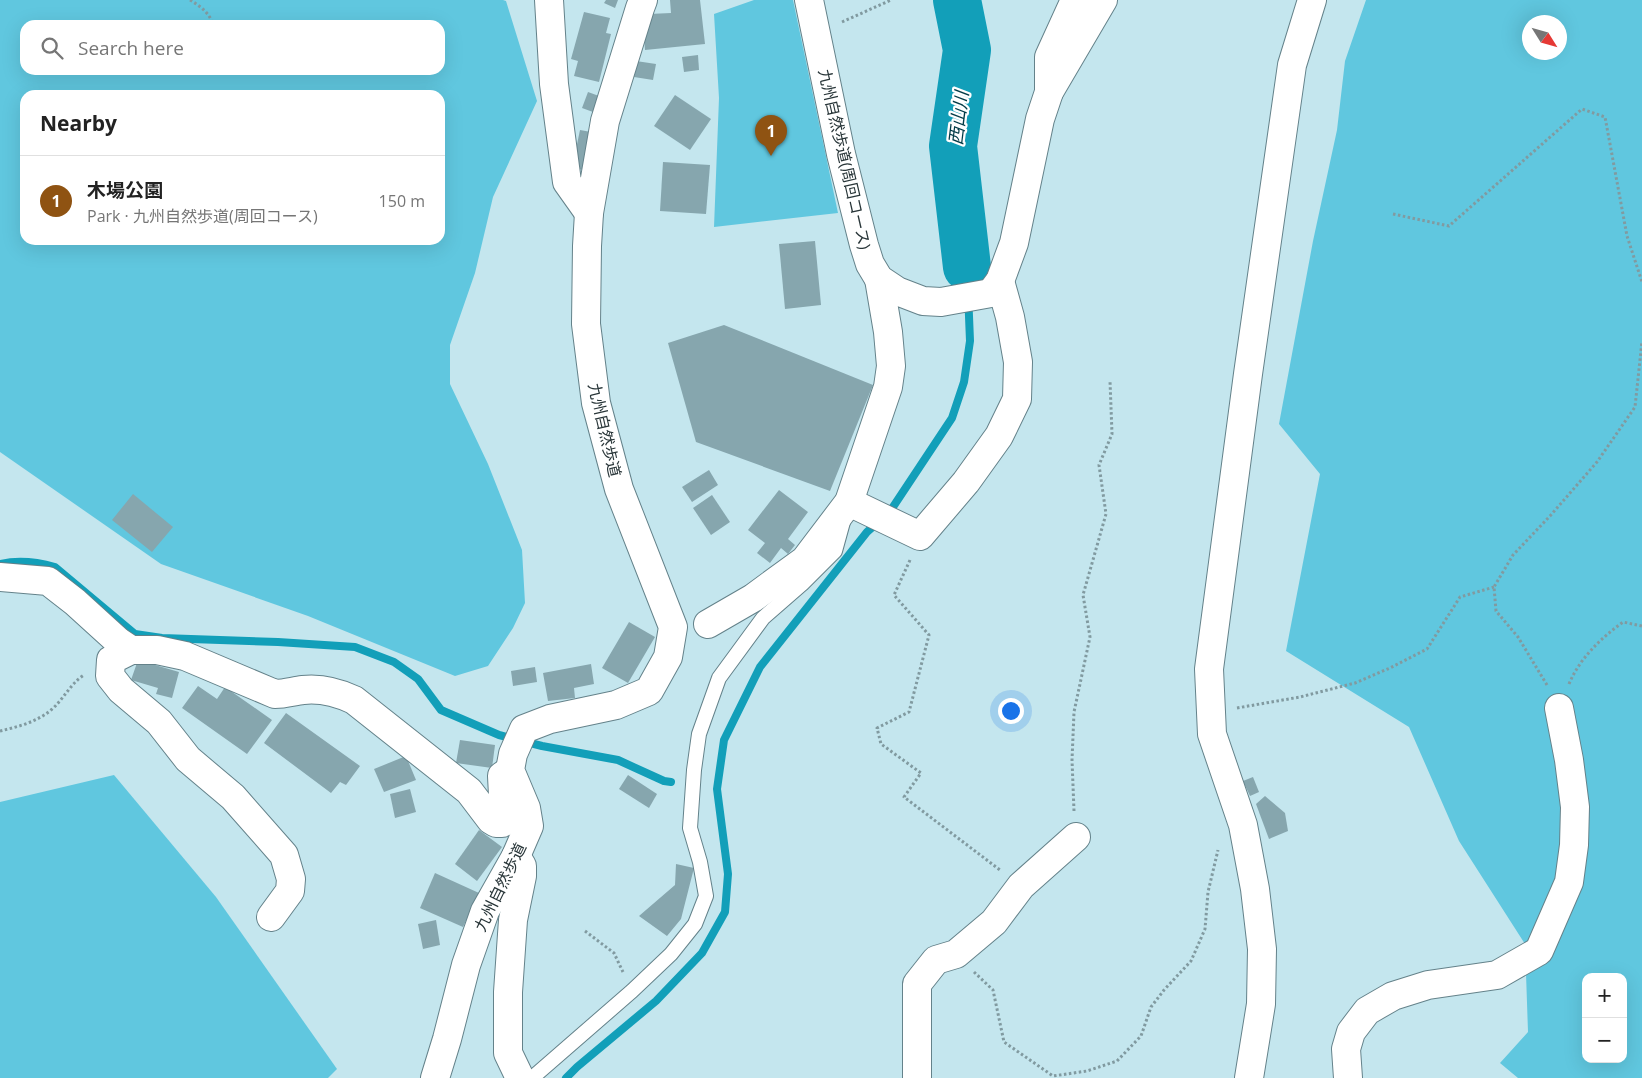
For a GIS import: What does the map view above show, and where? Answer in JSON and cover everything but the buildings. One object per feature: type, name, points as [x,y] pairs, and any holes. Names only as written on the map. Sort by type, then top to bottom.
[{"type":"street","points":[[549,0],[554,84],[566,182],[589,213]]},
{"type":"street","name":"九州自然歩道","points":[[434,1078],[447,1039],[466,965],[485,911],[516,856],[529,826],[526,808],[512,762],[524,729],[550,718],[616,705],[649,691],[668,657],[673,627],[619,489],[596,403],[586,324],[586,246],[589,213],[605,121],[643,0]]},
{"type":"street","name":"九州自然歩道(周回コース)","points":[[809,0],[841,154],[864,245],[870,264],[879,279],[896,292],[923,301],[941,302],[996,287]]},
{"type":"street","points":[[1049,92],[1049,57],[1075,0]]},
{"type":"street","points":[[849,502],[920,536],[966,482],[999,436],[1016,399],[1018,362],[1010,317],[996,287],[1014,243],[1040,119],[1049,92],[1103,0]]},
{"type":"street","points":[[1249,1078],[1261,1004],[1262,949],[1255,889],[1243,825],[1212,734],[1210,660],[1292,65],[1312,0]]},
{"type":"street","points":[[708,624],[753,598],[805,560],[849,502],[888,387],[891,366],[888,332],[879,279]]},
{"type":"street","points":[[0,577],[48,581],[75,602],[119,642],[121,655],[110,676],[121,690],[158,722],[188,759],[233,797],[284,855],[291,880],[290,891],[271,916]]},
{"type":"street","points":[[121,655],[157,650],[185,656],[275,694],[287,694],[304,690],[323,691],[338,693],[354,700],[469,791],[478,800],[491,820],[496,823],[502,824],[504,814],[502,776],[512,762]]},
{"type":"street","points":[[1348,1078],[1346,1049],[1351,1032],[1367,1011],[1393,996],[1428,985],[1497,975],[1539,951],[1569,882],[1574,845],[1575,807],[1569,760],[1559,708]]},
{"type":"street","points":[[917,1078],[917,984],[936,960],[956,954],[994,922],[1021,886],[1076,837]]},
{"type":"street","points":[[516,856],[522,866],[522,876],[513,920],[508,992],[508,1053],[520,1078]]},
{"type":"lane","points":[[532,1078],[672,954],[695,924],[706,896],[700,862],[690,828],[694,770],[699,734],[718,678],[763,618],[802,584],[835,551],[849,502]]},
{"type":"path","points":[[190,0],[199,5],[212,20]]},
{"type":"path","points":[[816,34],[891,0]]},
{"type":"path","points":[[1393,214],[1449,226],[1582,109],[1605,117],[1627,236],[1642,282]]},
{"type":"path","points":[[1559,708],[1541,673],[1518,637],[1496,611],[1494,587],[1513,555],[1550,516],[1596,462],[1635,407],[1642,341]]},
{"type":"path","points":[[1076,837],[1072,760],[1074,712],[1090,637],[1083,594],[1106,514],[1099,466],[1112,434],[1110,381]]},
{"type":"path","points":[[920,536],[894,595],[929,635],[909,712],[877,728],[880,744],[922,772],[904,797],[1021,886]]},
{"type":"path","points":[[1211,710],[1248,708],[1356,683],[1427,649],[1460,597],[1494,587]]},
{"type":"path","points":[[1559,708],[1576,667],[1603,636],[1623,622],[1642,626]]},
{"type":"path","points":[[0,731],[23,726],[51,710],[76,680],[121,655]]},
{"type":"path","points":[[956,954],[993,990],[1004,1042],[1053,1076],[1087,1071],[1117,1061],[1141,1036],[1152,1006],[1191,961],[1205,928],[1208,892],[1222,836],[1243,825]]},
{"type":"path","points":[[585,931],[614,953],[632,991]]},
{"type":"shaded area","points":[[0,0],[506,1],[537,101],[493,197],[475,273],[450,345],[450,384],[488,464],[522,550],[525,603],[513,628],[488,666],[455,676],[308,616],[161,564],[0,452]]},
{"type":"shaded area","points":[[754,0],[793,0],[838,213],[714,227],[719,98],[714,14]]},
{"type":"shaded area","points":[[1366,0],[1642,0],[1642,1078],[1518,1078],[1500,1063],[1528,1032],[1525,944],[1459,841],[1409,727],[1286,651],[1320,474],[1279,424],[1313,241],[1337,130],[1345,61]]},
{"type":"shaded area","points":[[114,775],[216,897],[337,1069],[328,1078],[0,1078],[0,802]]},
{"type":"waterway","name":"西山川","points":[[957,0],[967,50],[953,146],[967,267]]},
{"type":"waterway","points":[[886,515],[952,418],[964,382],[970,341],[967,267]]},
{"type":"waterway","points":[[566,1078],[656,1001],[702,953],[725,912],[728,874],[717,789],[724,740],[760,667],[867,532],[877,523]]},
{"type":"waterway","points":[[0,564],[28,562],[55,567],[135,634],[162,638],[355,647],[394,662],[418,679],[441,710],[499,735],[542,746],[618,760],[664,781],[671,782]]},
{"type":"place","name":"木場公園","points":[[771,156]]}]
